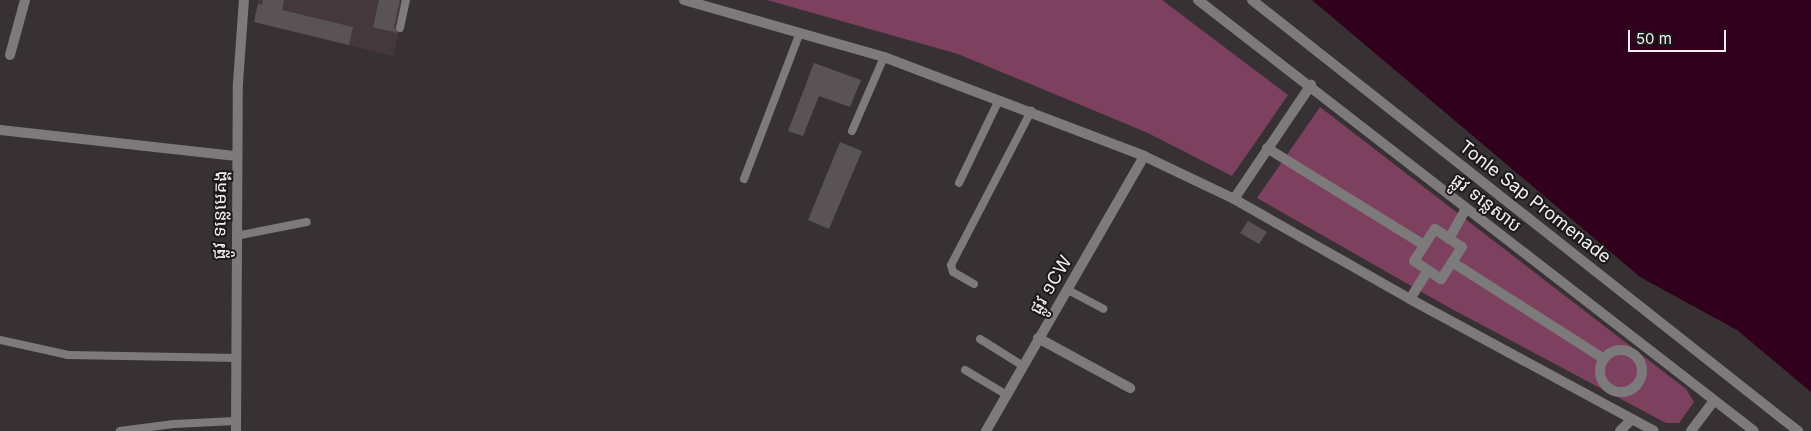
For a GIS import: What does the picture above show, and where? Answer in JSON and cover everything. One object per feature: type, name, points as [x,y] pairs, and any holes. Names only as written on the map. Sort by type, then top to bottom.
[{"type":"street","points":[[10,56],[25,0]]},
{"type":"street","name":"ផ្លូវ ទន្លេមេគង្គ","points":[[235,426],[234,358],[237,156],[244,0]]},
{"type":"street","points":[[684,0],[799,35],[884,57],[1144,156],[1234,199],[1410,299],[1654,431]]},
{"type":"street","name":"ផ្លូវ ទន្លេសាប","points":[[1198,0],[1311,85],[1466,208],[1754,431]]},
{"type":"street","name":"Tonle Sap Promenade","points":[[1252,0],[1798,431]]},
{"type":"street","points":[[1234,199],[1311,85]]},
{"type":"street","points":[[0,130],[237,156]]},
{"type":"street","points":[[1267,148],[1424,245]]},
{"type":"street","name":"ផ្លូវ ១CW","points":[[988,430],[1038,338],[1068,290],[1144,156]]},
{"type":"street","points":[[1449,239],[1466,208]]},
{"type":"street","points":[[1435,229],[1462,247],[1441,278],[1414,261],[1424,245],[1435,229]]},
{"type":"street","points":[[1452,262],[1604,359]]},
{"type":"street","points":[[1410,299],[1428,270]]},
{"type":"street","points":[[1038,338],[1130,388]]},
{"type":"street","points":[[1633,355],[1641,344]]},
{"type":"street","points":[[1622,351],[1633,355],[1642,370],[1638,383],[1623,392],[1610,389],[1600,375],[1604,359],[1622,351]]},
{"type":"street","points":[[1602,404],[1610,389]]},
{"type":"street","points":[[1691,431],[1714,401]]},
{"type":"street","points":[[1620,431],[1632,419]]},
{"type":"lane","points":[[400,28],[406,0]]},
{"type":"lane","points":[[744,179],[799,35]]},
{"type":"lane","points":[[852,131],[884,57]]},
{"type":"lane","points":[[959,182],[998,100]]},
{"type":"lane","points":[[974,284],[953,272],[950,265],[1030,111]]},
{"type":"lane","points":[[236,236],[307,222]]},
{"type":"lane","points":[[1068,290],[1103,309]]},
{"type":"lane","points":[[980,339],[1023,366]]},
{"type":"lane","points":[[0,340],[68,354],[234,358]]},
{"type":"lane","points":[[965,370],[1007,395]]},
{"type":"lane","points":[[120,431],[174,424],[235,426]]},
{"type":"shaded area","points":[[258,0],[406,0],[393,56],[254,22]]},
{"type":"shaded area","points":[[767,0],[1162,0],[1288,95],[1232,176],[1148,133],[958,54]]},
{"type":"shaded area","points":[[1312,0],[1811,0],[1811,392],[1737,330],[1640,277]]},
{"type":"shaded area","points":[[1320,107],[1686,389],[1694,402],[1679,423],[1666,423],[1450,308],[1257,198]]},
{"type":"building","points":[[263,0],[284,0],[282,10],[353,27],[349,45],[254,22],[258,4],[262,5]]},
{"type":"building","points":[[379,0],[400,0],[394,27],[398,33],[373,27]]},
{"type":"building","points":[[814,63],[861,80],[850,107],[819,96],[803,136],[788,131]]},
{"type":"building","points":[[840,142],[862,151],[829,229],[808,220]]},
{"type":"building","points":[[1248,221],[1267,232],[1259,244],[1240,233]]}]
